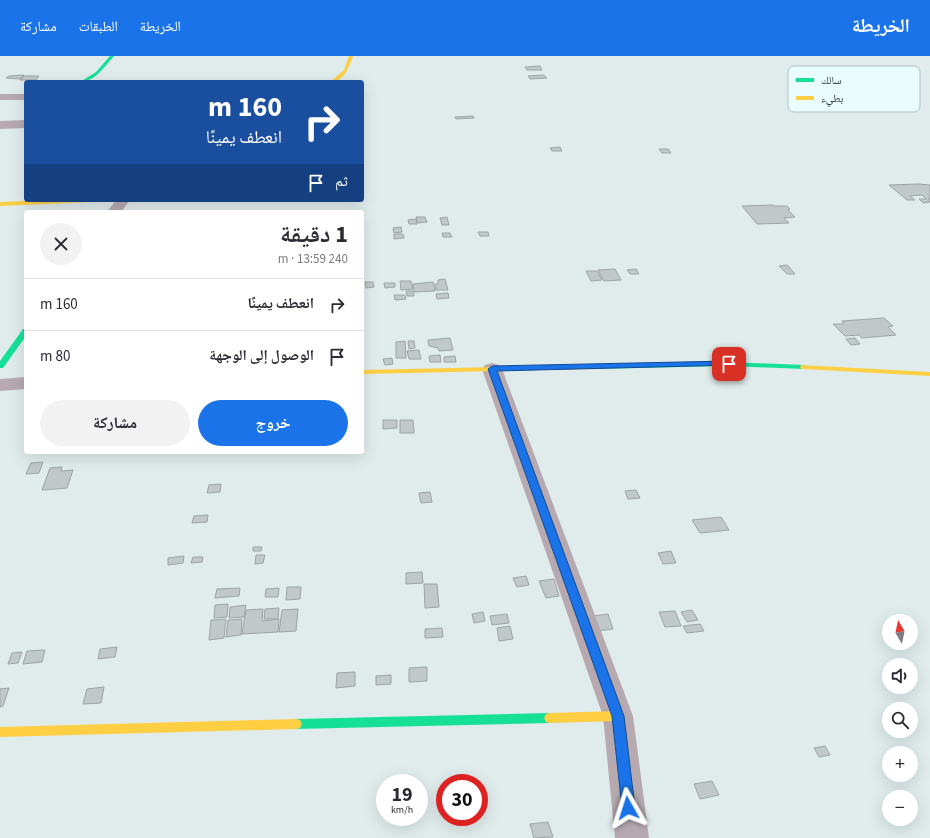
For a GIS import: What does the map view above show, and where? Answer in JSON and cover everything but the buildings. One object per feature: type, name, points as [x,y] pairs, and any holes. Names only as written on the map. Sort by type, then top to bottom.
[{"type":"street","points":[[85,80],[97,73],[112,56]]},
{"type":"street","points":[[335,80],[346,71],[351,56]]},
{"type":"street","points":[[0,97],[24,97]]},
{"type":"street","points":[[0,124],[24,124]]},
{"type":"street","points":[[0,204],[46,202]]},
{"type":"street","points":[[0,366],[24,334]]},
{"type":"street","points":[[364,372],[729,364],[847,368],[930,374]]},
{"type":"street","points":[[492,369],[618,716],[632,838]]},
{"type":"street","points":[[0,385],[24,383]]},
{"type":"street","points":[[0,732],[618,716]]},
{"type":"traffic: fast","points":[[85,80],[97,73],[112,56]]},
{"type":"traffic: fast","points":[[0,366],[24,334]]},
{"type":"traffic: fast","points":[[592,367],[729,364],[804,367]]},
{"type":"traffic: fast","points":[[296,724],[550,718]]},
{"type":"traffic: slow","points":[[335,80],[346,71],[351,56]]},
{"type":"traffic: slow","points":[[0,204],[46,202]]},
{"type":"traffic: slow","points":[[364,372],[592,367]]},
{"type":"traffic: slow","points":[[804,367],[930,374]]},
{"type":"traffic: slow","points":[[550,718],[618,716]]},
{"type":"traffic: slow","points":[[0,732],[296,724]]},
{"type":"route","points":[[628,808],[618,716],[492,369],[729,364]]}]
